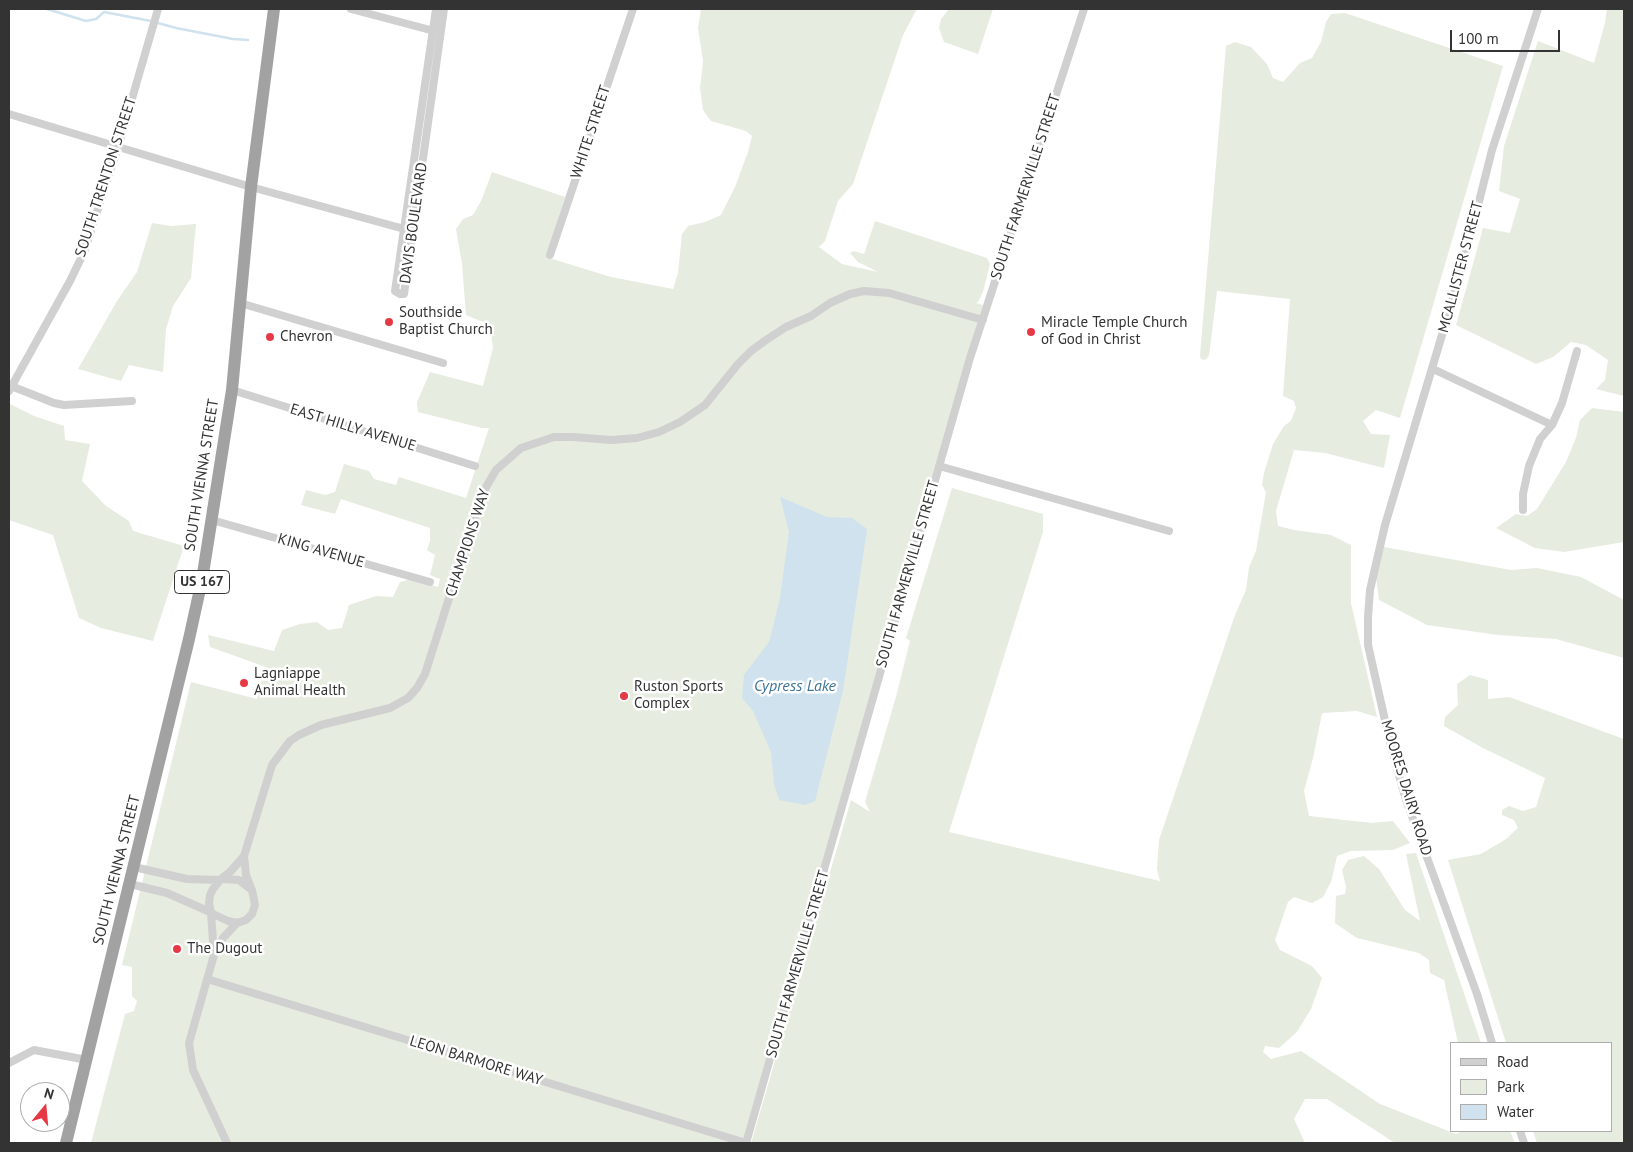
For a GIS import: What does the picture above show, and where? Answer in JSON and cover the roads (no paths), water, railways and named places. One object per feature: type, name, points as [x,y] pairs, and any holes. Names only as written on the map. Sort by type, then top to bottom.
[{"type":"highway","name":"SOUTH VIENNA STREET","points":[[66,1143],[189,639],[212,520],[232,390],[252,187],[274,9]]},
{"type":"street","name":"SOUTH TRENTON STREET","points":[[10,389],[84,252],[118,147],[158,9]]},
{"type":"street","points":[[351,9],[437,32]]},
{"type":"street","name":"DAVIS BOULEVARD","points":[[436,9],[437,32]]},
{"type":"street","name":"DAVIS BOULEVARD","points":[[408,230],[404,294],[400,294],[395,291],[408,230],[437,32],[444,9]]},
{"type":"street","name":"WHITE STREET","points":[[550,255],[633,9]]},
{"type":"street","name":"SOUTH FARMERVILLE STREET","points":[[746,1143],[982,320],[1084,9]]},
{"type":"street","name":"MCALLISTER STREET","points":[[1385,525],[1464,265],[1492,150],[1538,9]]},
{"type":"street","points":[[9,114],[252,187],[408,230]]},
{"type":"street","name":"CHAMPIONS WAY","points":[[227,1143],[196,1080],[190,1058],[189,1043],[214,955],[223,938],[237,923],[249,917],[254,910],[255,899],[246,876],[244,856],[269,771],[290,741],[299,735],[321,725],[390,708],[408,698],[417,688],[425,674],[482,494],[496,470],[505,460],[521,448],[554,438],[573,437],[611,440],[637,438],[659,432],[680,422],[705,405],[744,358],[766,340],[786,327],[811,316],[830,303],[850,294],[864,291],[889,292],[982,320]]},
{"type":"street","points":[[240,302],[443,363]]},
{"type":"street","points":[[1523,510],[1523,494],[1529,466],[1540,439],[1552,425],[1562,403],[1577,352]]},
{"type":"street","points":[[1433,369],[1552,425]]},
{"type":"street","points":[[10,389],[64,405],[132,401]]},
{"type":"street","name":"EAST HILLY AVENUE","points":[[232,390],[474,466]]},
{"type":"street","points":[[939,466],[1169,531]]},
{"type":"street","name":"KING AVENUE","points":[[212,520],[430,582]]},
{"type":"street","name":"MOORES DAIRY ROAD","points":[[1385,525],[1370,590],[1368,645],[1391,747],[1406,800],[1477,994],[1492,1042]]},
{"type":"street","name":"CHAMPIONS WAY","points":[[214,955],[210,894],[220,879],[230,872],[244,856]]},
{"type":"street","points":[[134,867],[187,879],[239,880],[252,890]]},
{"type":"street","points":[[130,884],[167,893],[228,921],[237,923]]},
{"type":"street","name":"LEON BARMORE WAY","points":[[207,979],[746,1143]]},
{"type":"street","points":[[9,1063],[34,1050],[87,1060]]},
{"type":"water","name":"Cypress Lake","points":[[780,497],[827,517],[852,518],[867,529],[843,691],[815,801],[805,805],[779,800],[774,784],[771,752],[753,711],[742,698],[744,675],[769,642],[780,598],[789,532]]},
{"type":"waterway","points":[[47,9],[86,21],[96,19],[104,12],[151,21]]},
{"type":"waterway","points":[[158,23],[233,39],[248,40]]},
{"type":"place","name":"Southside Baptist Church","points":[[389,322]]},
{"type":"place","name":"Miracle Temple Church of God in Christ","points":[[1031,332]]},
{"type":"place","name":"Chevron","points":[[270,337]]},
{"type":"place","name":"Lagniappe Animal Health","points":[[244,683]]},
{"type":"place","name":"Ruston Sports Complex","points":[[624,696]]},
{"type":"place","name":"The Dugout","points":[[177,949]]}]
